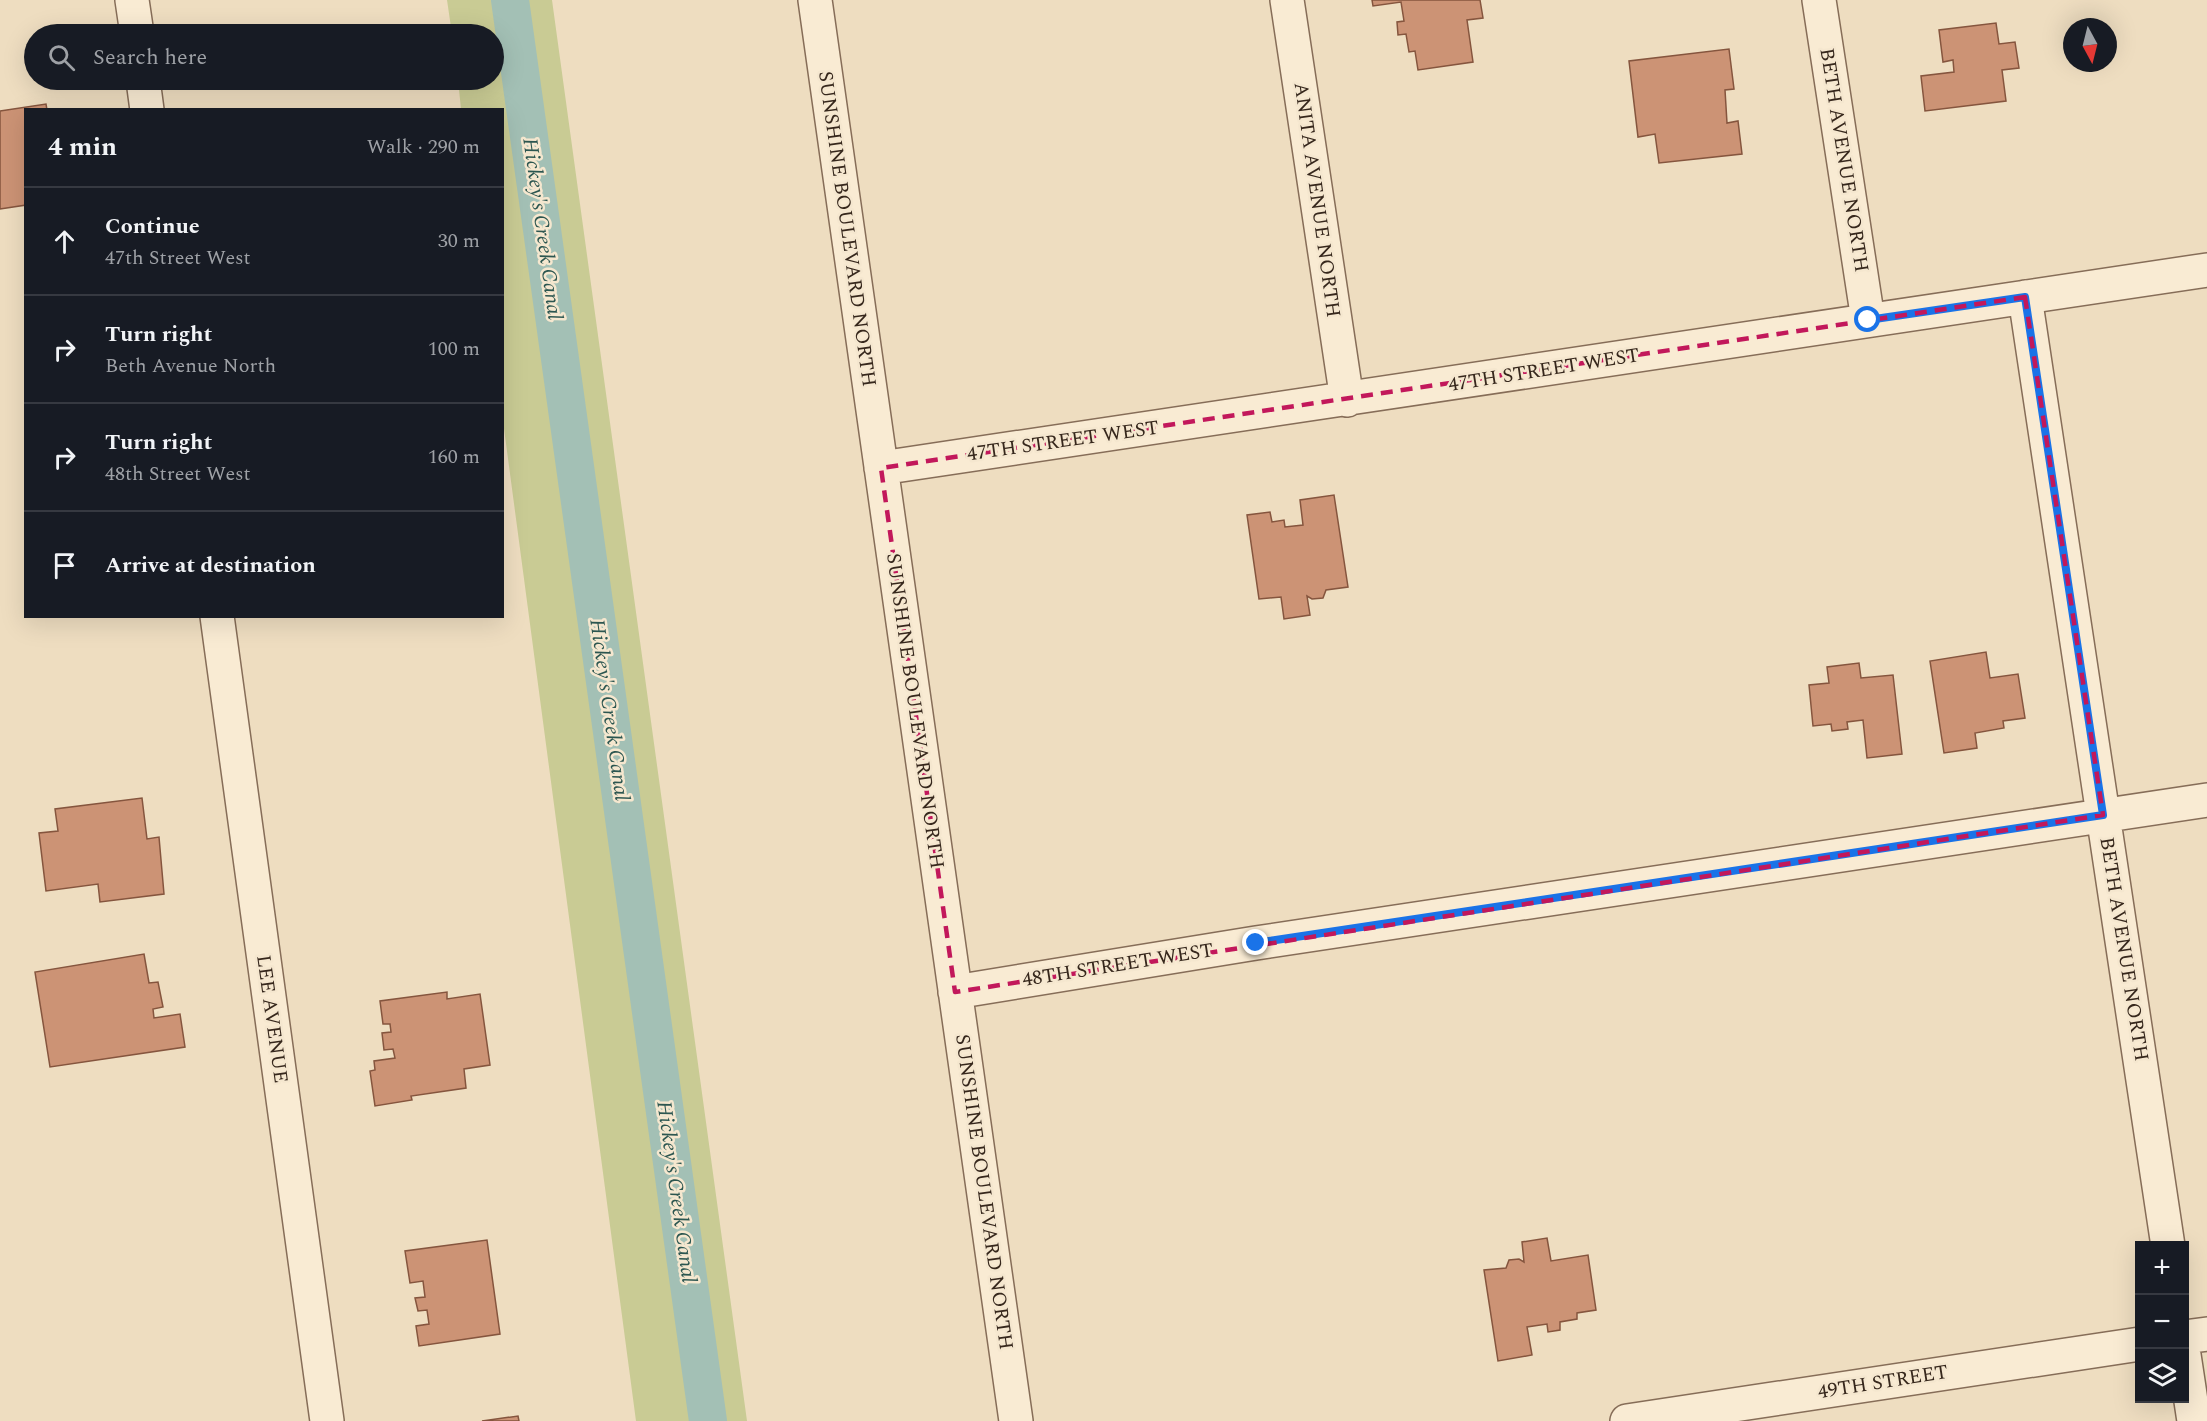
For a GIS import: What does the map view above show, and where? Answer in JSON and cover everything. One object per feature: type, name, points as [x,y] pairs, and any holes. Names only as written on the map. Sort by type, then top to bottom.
[{"type":"street","points":[[132,0],[136,24]]},
{"type":"street","name":"SUNSHINE BOULEVARD NORTH","points":[[815,0],[1016,1421]]},
{"type":"street","name":"ANITA AVENUE NORTH","points":[[1287,0],[1347,400]]},
{"type":"street","name":"BETH AVENUE NORTH","points":[[1819,0],[1868,320]]},
{"type":"street","points":[[144,90],[147,108]]},
{"type":"street","name":"47TH STREET WEST","points":[[881,468],[2207,270]]},
{"type":"street","name":"BETH AVENUE NORTH","points":[[2025,297],[2167,1241]]},
{"type":"street","name":"LEE AVENUE","points":[[217,618],[327,1421]]},
{"type":"street","name":"48TH STREET WEST","points":[[955,992],[1256,943],[2207,800]]},
{"type":"street","points":[[2189,1336],[2207,1334]]},
{"type":"street","name":"49TH STREET","points":[[1627,1421],[2135,1345]]},
{"type":"street","points":[[2189,1388],[2194,1421]]},
{"type":"highlighted area","points":[[2025,297],[2103,815],[955,992],[881,468]]},
{"type":"green space","points":[[447,0],[552,0],[747,1421],[636,1421],[504,429],[504,108],[461,108],[459,90],[504,90],[504,24],[451,24]]},
{"type":"building","points":[[1372,0],[1480,0],[1483,18],[1467,20],[1473,62],[1418,70],[1415,51],[1409,52],[1406,34],[1398,35],[1397,22],[1404,21],[1401,2],[1373,6]]},
{"type":"building","points":[[1996,23],[1999,44],[2015,42],[2019,68],[2002,70],[2006,101],[1925,111],[1921,76],[1954,72],[1953,60],[1943,62],[1939,30]]},
{"type":"building","points":[[1729,49],[1734,89],[1725,90],[1727,123],[1738,121],[1742,154],[1659,163],[1655,134],[1638,137],[1629,61]]},
{"type":"building","points":[[46,104],[47,108],[24,108],[24,205],[0,209],[0,111]]},
{"type":"building","points":[[1334,495],[1348,587],[1326,590],[1323,598],[1312,599],[1307,596],[1310,615],[1284,619],[1281,597],[1259,599],[1247,515],[1270,512],[1272,522],[1284,520],[1285,527],[1303,525],[1300,500]]},
{"type":"building","points":[[1986,652],[1990,678],[2018,674],[2025,718],[2003,721],[2004,728],[1975,733],[1977,748],[1944,753],[1930,661]]},
{"type":"building","points":[[1859,663],[1861,678],[1893,675],[1902,754],[1867,758],[1863,720],[1847,722],[1848,729],[1832,731],[1831,724],[1813,726],[1809,685],[1829,683],[1827,667]]},
{"type":"building","points":[[142,798],[147,839],[159,837],[164,894],[100,902],[98,884],[46,891],[39,833],[58,831],[55,809]]},
{"type":"building","points":[[144,954],[149,983],[158,982],[163,1007],[153,1009],[154,1018],[180,1014],[185,1047],[50,1067],[35,972]]},
{"type":"building","points":[[447,992],[447,999],[480,994],[490,1065],[464,1069],[466,1088],[411,1096],[412,1100],[375,1106],[370,1071],[375,1070],[374,1061],[395,1058],[393,1049],[384,1050],[382,1033],[391,1032],[390,1024],[383,1024],[380,1001]]},
{"type":"building","points":[[1547,1238],[1551,1261],[1588,1255],[1596,1310],[1577,1313],[1577,1319],[1560,1322],[1560,1330],[1548,1332],[1547,1324],[1527,1327],[1532,1355],[1498,1361],[1484,1270],[1506,1268],[1509,1260],[1519,1259],[1524,1262],[1522,1242]]},
{"type":"building","points":[[487,1240],[500,1334],[419,1346],[416,1326],[429,1324],[427,1310],[418,1311],[415,1298],[425,1297],[423,1281],[410,1283],[405,1251]]},
{"type":"building","points":[[518,1416],[519,1421],[482,1421]]},
{"type":"waterway","name":"Hickey's Creek Canal","points":[[510,0],[708,1421]]},
{"type":"route","points":[[1256,943],[2103,815],[2025,297],[1868,320]]}]
